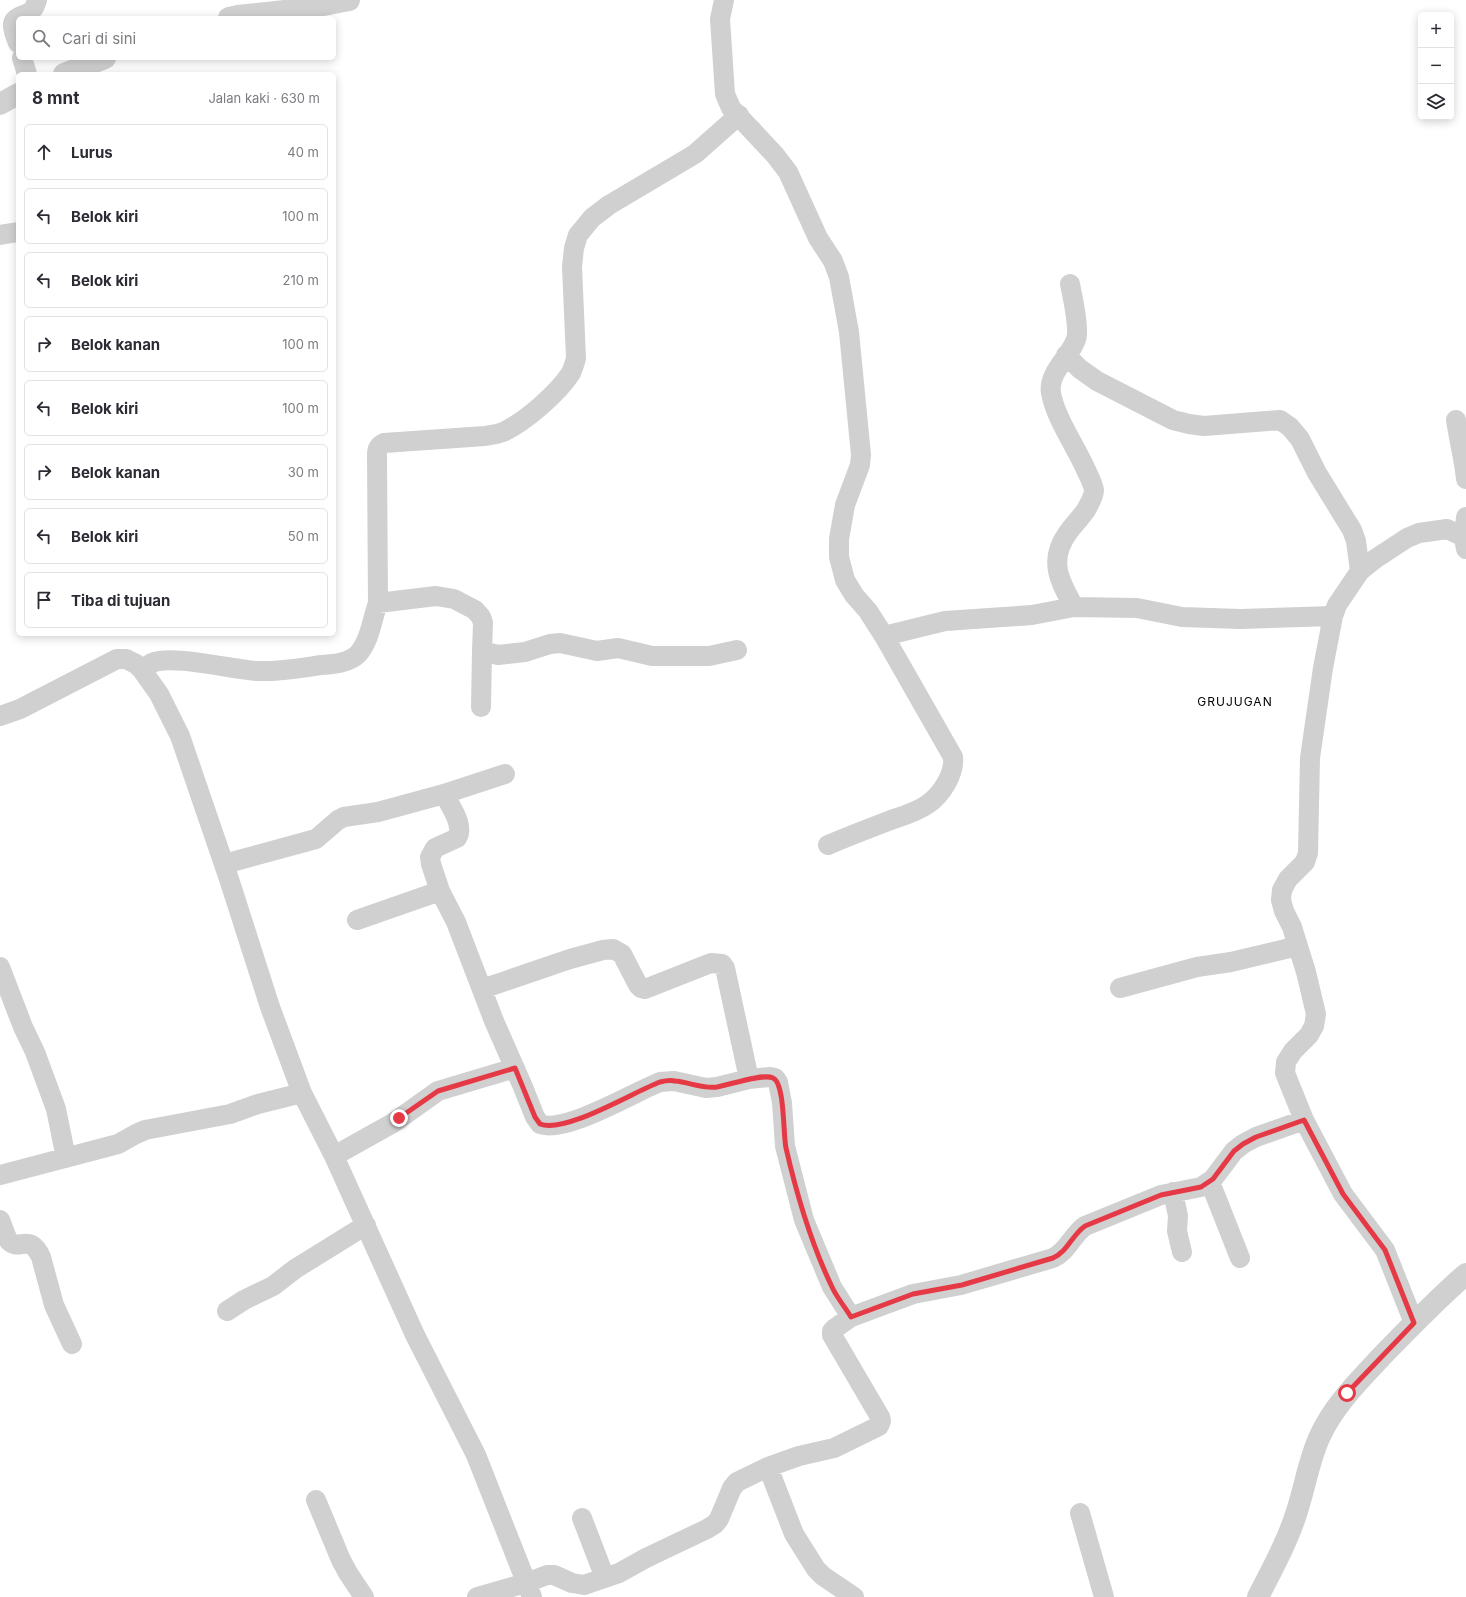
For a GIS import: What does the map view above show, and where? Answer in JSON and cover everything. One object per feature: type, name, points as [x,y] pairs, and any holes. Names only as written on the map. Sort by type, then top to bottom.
[{"type":"street","points":[[22,16],[29,14],[34,9],[36,0]]},
{"type":"street","points":[[238,16],[301,5],[349,0]]},
{"type":"street","points":[[724,0],[720,18],[725,94],[731,108],[775,155],[788,172],[818,238],[832,261],[839,277],[849,332],[861,455],[860,465],[845,505],[839,539],[839,557],[845,580],[884,636],[953,757],[954,764],[944,786],[936,798],[927,805],[913,812],[828,844]]},
{"type":"street","points":[[16,18],[13,25],[16,36]]},
{"type":"street","points":[[23,60],[26,72]]},
{"type":"street","points":[[69,72],[101,60]]},
{"type":"street","points":[[0,104],[16,95]]},
{"type":"street","points":[[142,670],[152,663],[160,660],[174,660],[258,671],[284,670],[339,663],[357,655],[368,638],[378,603],[377,449],[384,443],[485,436],[501,433],[534,412],[571,372],[576,358],[572,267],[574,248],[578,235],[592,218],[608,205],[695,154],[743,120]]},
{"type":"street","points":[[0,235],[16,232]]},
{"type":"street","points":[[1070,284],[1077,336],[1052,381],[1051,392],[1062,423],[1080,456],[1094,491],[1092,498],[1081,517],[1067,534],[1059,549],[1057,567],[1060,581],[1074,607]]},
{"type":"street","points":[[1066,355],[1080,369],[1097,382],[1173,420],[1204,426],[1280,420],[1290,427],[1300,439],[1317,473],[1352,530],[1356,541],[1360,571]]},
{"type":"street","points":[[1456,420],[1459,440],[1464,457],[1466,479]]},
{"type":"street","points":[[1465,542],[1466,517]]},
{"type":"street","points":[[1414,1323],[1385,1250],[1343,1194],[1304,1120],[1285,1073],[1286,1062],[1293,1051],[1309,1035],[1314,1026],[1316,1014],[1298,946],[1281,900],[1282,890],[1288,879],[1305,862],[1308,852],[1310,758],[1333,616],[1337,605],[1360,571],[1407,538],[1419,533],[1447,530],[1465,542]]},
{"type":"street","points":[[378,603],[436,596],[454,599],[475,610],[481,617],[483,623],[481,707]]},
{"type":"street","points":[[884,636],[945,621],[1032,615],[1074,607],[1137,608],[1182,617],[1240,619],[1333,616]]},
{"type":"street","points":[[482,651],[498,655],[525,652],[550,644],[560,643],[597,651],[618,648],[652,656],[709,656],[737,650]]},
{"type":"street","points":[[0,716],[20,709],[117,659],[126,659],[136,664],[159,694],[180,736],[224,864],[270,1007],[302,1093],[334,1156],[415,1334],[476,1455],[529,1590]]},
{"type":"street","points":[[224,864],[316,839],[338,820],[344,817],[378,812],[444,794],[505,774]]},
{"type":"street","points":[[444,794],[460,826],[460,833],[457,838],[436,848],[430,857],[431,864],[440,890],[456,922],[535,1117],[540,1124],[552,1127],[574,1121],[660,1082],[674,1080],[706,1088],[717,1087],[749,1079],[774,1078],[778,1082],[782,1103],[785,1146],[804,1220],[832,1287],[851,1317]]},
{"type":"street","points":[[357,920],[440,890]]},
{"type":"street","points":[[1120,988],[1196,967],[1231,962],[1298,946]]},
{"type":"street","points":[[482,989],[570,959],[603,950],[613,949],[622,954],[638,985],[645,989],[711,963],[722,964],[725,968],[749,1079]]},
{"type":"street","points":[[0,967],[23,1027],[35,1052],[56,1109],[66,1158]]},
{"type":"street","points":[[334,1156],[393,1123],[438,1091],[515,1068]]},
{"type":"street","points":[[0,1175],[118,1144],[145,1130],[230,1114],[258,1104],[302,1093]]},
{"type":"street","points":[[483,1596],[529,1590],[547,1576],[554,1575],[572,1583],[584,1585],[606,1578],[715,1524],[719,1519],[732,1488],[738,1482],[768,1467],[799,1456],[834,1448],[874,1429],[881,1423],[880,1417],[832,1335],[832,1331],[834,1329],[851,1317],[913,1294],[962,1285],[1053,1258],[1063,1252],[1078,1231],[1085,1226],[1161,1195],[1201,1187],[1210,1182],[1234,1151],[1243,1144],[1256,1137],[1304,1120]]},
{"type":"street","points":[[1210,1182],[1240,1258]]},
{"type":"street","points":[[1173,1192],[1178,1216],[1177,1231],[1182,1252]]},
{"type":"street","points":[[0,1220],[11,1243],[31,1244],[38,1250],[54,1305],[72,1344]]},
{"type":"street","points":[[227,1311],[244,1300],[273,1286],[296,1269],[366,1225]]},
{"type":"street","points":[[1261,1595],[1297,1512],[1315,1449],[1331,1416],[1347,1393],[1414,1323],[1466,1274]]},
{"type":"street","points":[[768,1467],[794,1534],[816,1569],[823,1576],[854,1597]]},
{"type":"street","points":[[316,1500],[341,1560],[364,1597]]},
{"type":"street","points":[[1080,1513],[1104,1597]]},
{"type":"street","points":[[582,1518],[606,1578]]},
{"type":"district","name":"GRUJUGAN","points":[[1235,702]]},
{"type":"route","points":[[399,1118],[432,1094],[444,1088],[515,1068],[535,1117],[540,1124],[552,1127],[574,1121],[612,1105],[645,1087],[660,1082],[674,1080],[706,1088],[717,1087],[749,1079],[774,1078],[778,1082],[782,1103],[785,1146],[804,1220],[832,1287],[851,1317],[913,1294],[962,1285],[1058,1256],[1063,1252],[1078,1231],[1085,1226],[1161,1195],[1201,1187],[1213,1179],[1234,1151],[1243,1144],[1256,1137],[1304,1120],[1343,1194],[1385,1250],[1414,1323],[1347,1393]]}]
